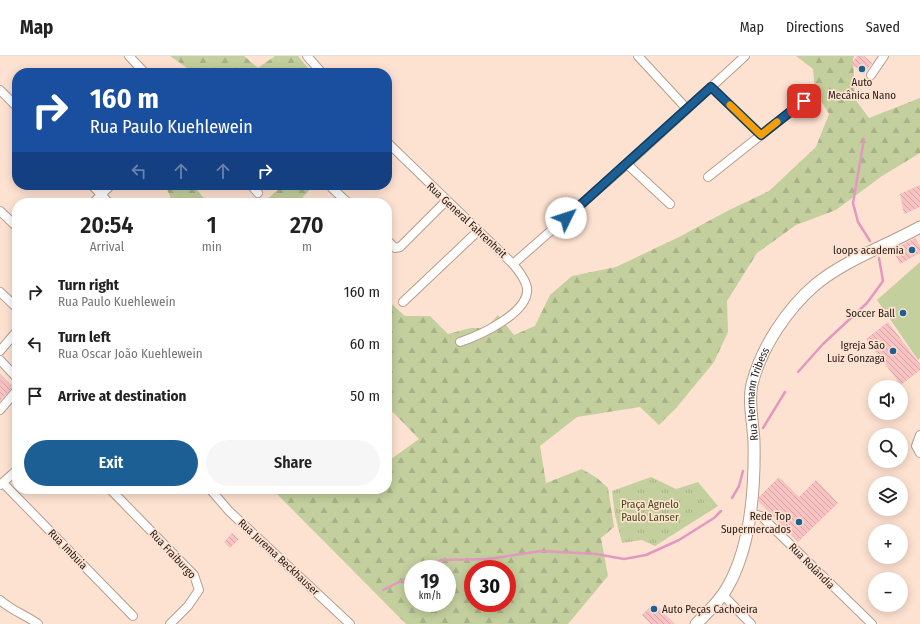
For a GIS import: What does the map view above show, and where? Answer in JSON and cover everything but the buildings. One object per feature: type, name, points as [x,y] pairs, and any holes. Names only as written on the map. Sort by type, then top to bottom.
[{"type":"main road","name":"Rua Hermann Tribess","points":[[696,624],[723,595],[737,566],[750,513],[754,459],[751,401],[752,385],[759,365],[770,342],[784,320],[815,285],[836,271],[920,227]]},
{"type":"street","points":[[129,56],[140,68]]},
{"type":"street","points":[[307,56],[318,68]]},
{"type":"street","points":[[638,56],[687,109]]},
{"type":"street","name":"Rua General Fahrenheit","points":[[392,147],[446,201],[513,264],[745,56]]},
{"type":"street","points":[[872,75],[884,56]]},
{"type":"street","points":[[711,87],[761,135]]},
{"type":"street","points":[[0,90],[12,103]]},
{"type":"street","points":[[708,177],[804,101]]},
{"type":"street","points":[[626,164],[670,204]]},
{"type":"street","points":[[97,190],[105,198]]},
{"type":"street","points":[[99,198],[107,190]]},
{"type":"street","points":[[334,190],[343,198]]},
{"type":"street","points":[[392,245],[395,248],[400,247],[446,201]]},
{"type":"street","points":[[0,211],[12,222]]},
{"type":"street","points":[[403,302],[478,231]]},
{"type":"street","points":[[460,342],[482,334],[496,326],[522,303],[527,289],[513,264]]},
{"type":"street","points":[[0,292],[12,303]]},
{"type":"street","points":[[0,351],[12,337]]},
{"type":"street","points":[[0,360],[12,373]]},
{"type":"street","points":[[0,410],[12,396]]},
{"type":"street","points":[[920,435],[916,446],[920,453]]},
{"type":"street","points":[[1,484],[12,474]]},
{"type":"street","name":"Rua Imbuia","points":[[1,484],[133,616]]},
{"type":"street","name":"Rua Fraiburgo","points":[[115,494],[194,575],[198,583],[199,590],[188,606],[170,624]]},
{"type":"street","name":"Rua Jurema Beckhauser","points":[[214,494],[229,511],[350,624]]},
{"type":"street","name":"Rua Rolândia","points":[[750,513],[761,516],[872,624]]},
{"type":"street","points":[[723,595],[751,624]]},
{"type":"street","points":[[0,600],[9,608],[27,616],[38,624]]},
{"type":"green space","points":[[170,56],[244,56],[258,68],[187,68]]},
{"type":"green space","points":[[275,56],[298,56],[308,68],[258,68]]},
{"type":"green space","points":[[796,56],[854,56],[855,99],[869,118],[920,98],[920,153],[882,176],[836,210],[796,225],[757,253],[727,301],[728,332],[714,362],[677,407],[659,425],[640,407],[577,417],[540,446],[546,483],[582,469],[597,478],[608,488],[614,527],[601,538],[608,576],[568,624],[406,624],[277,494],[392,494],[392,458],[419,439],[392,411],[392,304],[405,316],[430,316],[448,334],[471,328],[486,328],[498,315],[514,335],[535,326],[550,295],[572,276],[616,267],[769,191],[816,147],[829,114],[815,91],[813,69]]},
{"type":"green space","points":[[167,190],[197,190],[204,198],[171,198]]},
{"type":"green space","points":[[277,190],[309,190],[302,198],[269,198]]},
{"type":"green space","name":"Soccer Ball","points":[[920,262],[920,358],[918,360],[877,300]]},
{"type":"green space","name":"Praça Agnelo Paulo Lanser","points":[[651,477],[676,489],[698,482],[718,506],[655,546],[642,540],[622,543],[615,515],[612,491]]},
{"type":"waterway","points":[[864,139],[853,203],[858,222],[870,241]]},
{"type":"waterway","points":[[798,372],[823,344],[867,303],[883,281],[879,258]]},
{"type":"waterway","points":[[763,428],[785,392]]},
{"type":"waterway","points":[[732,498],[739,486],[743,471]]},
{"type":"waterway","points":[[441,560],[488,559],[541,551],[596,554],[624,559],[646,555],[679,540],[714,518],[721,511]]},
{"type":"waterway","points":[[383,590],[404,580]]},
{"type":"slow traffic","points":[[730,105],[761,135],[777,122]]},
{"type":"place","name":"Auto Mecânica Nano","points":[[862,69]]},
{"type":"place","name":"loops academia","points":[[912,250]]},
{"type":"place","name":"Soccer Ball","points":[[903,313]]},
{"type":"place","name":"Igreja São Luiz Gonzaga","points":[[893,351]]},
{"type":"place","name":"Rede Top Supermercados","points":[[799,522]]},
{"type":"place","name":"Auto Peças Cachoeira","points":[[654,609]]},
{"type":"route","points":[[566,218],[711,87],[761,135],[804,101]]}]
